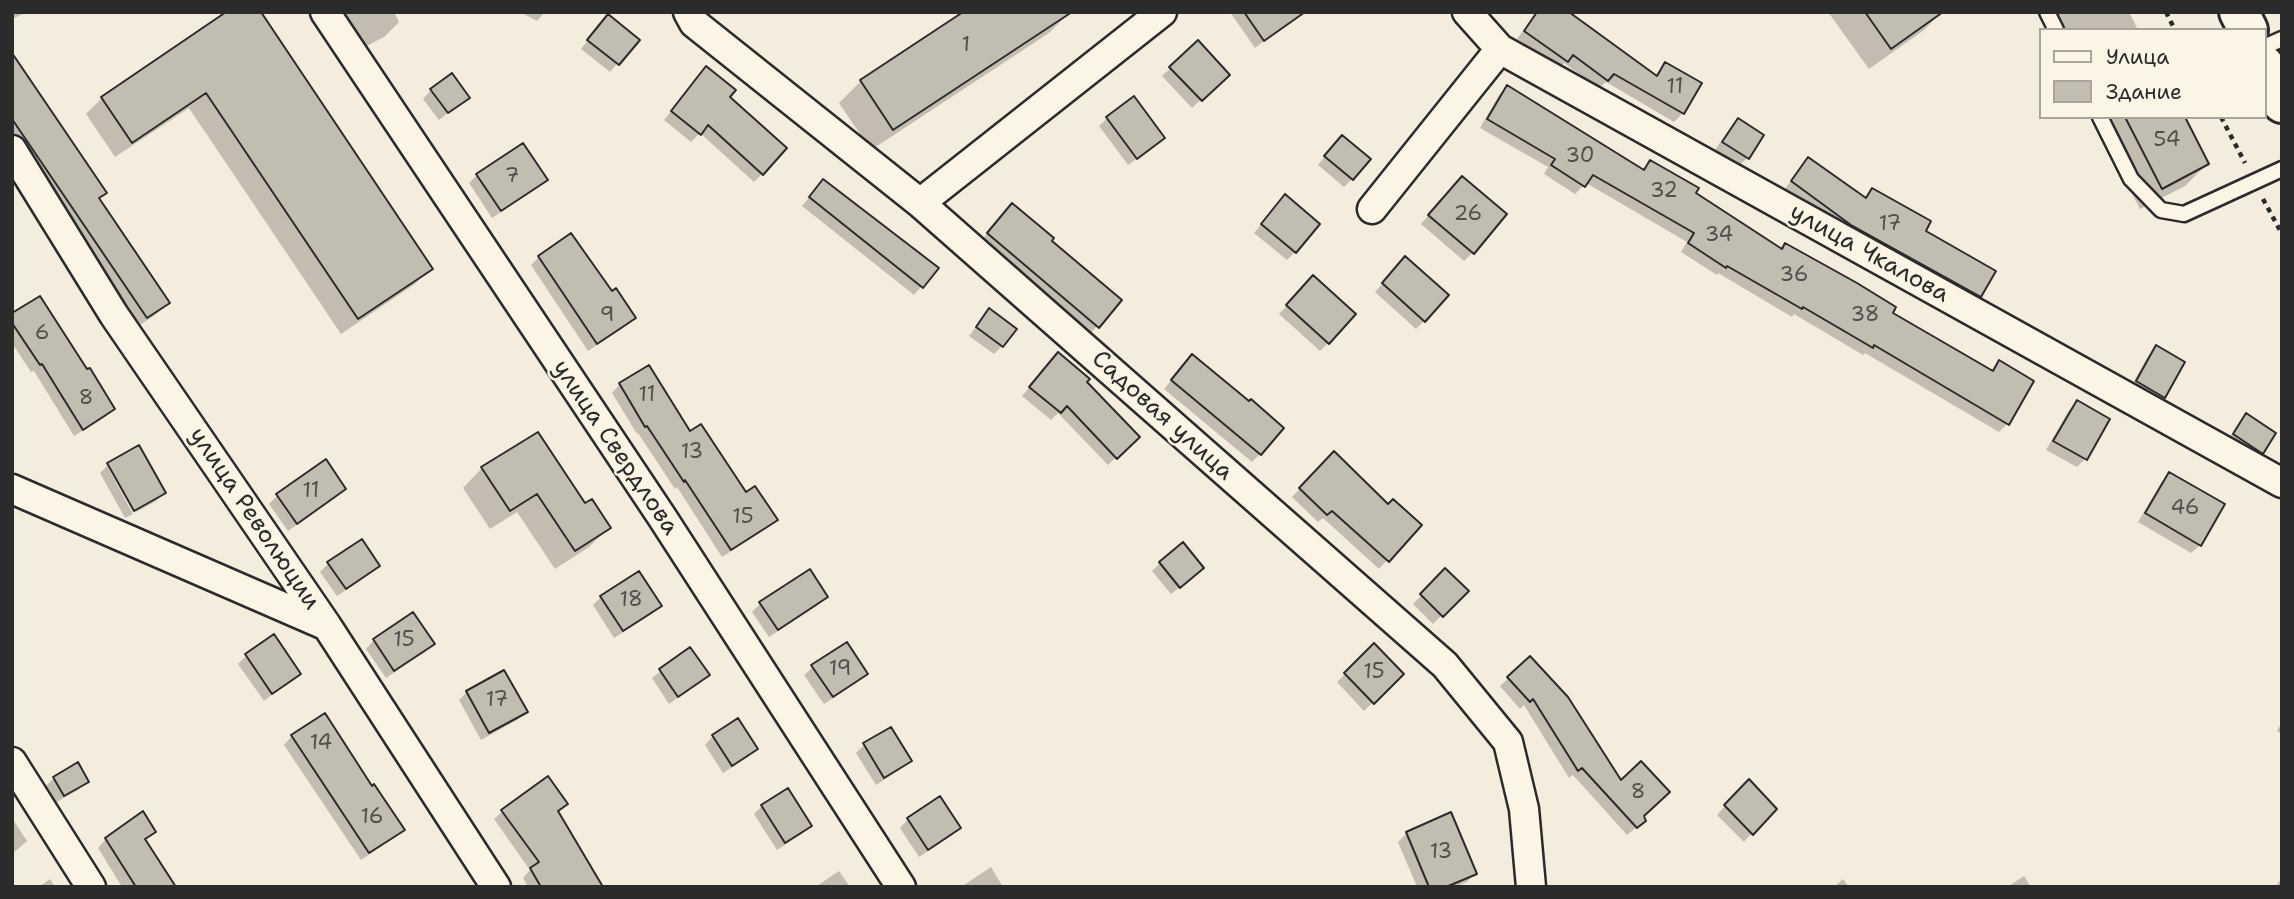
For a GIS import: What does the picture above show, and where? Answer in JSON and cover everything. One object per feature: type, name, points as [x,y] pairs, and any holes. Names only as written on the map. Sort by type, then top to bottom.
[{"type":"main road","points":[[2239,12],[2247,28]]},
{"type":"main road","points":[[2266,69],[2282,103]]},
{"type":"street","name":"улица Свердлова","points":[[325,12],[662,517],[901,887]]},
{"type":"street","name":"Садовая улица","points":[[688,12],[694,23],[920,203],[1445,665],[1508,742],[1524,809],[1531,887]]},
{"type":"street","points":[[920,203],[1162,12]]},
{"type":"street","name":"улица Чкалова","points":[[1467,12],[1500,49],[2282,483]]},
{"type":"street","points":[[1372,209],[1500,49]]},
{"type":"street","name":"улица Революции","points":[[12,150],[114,315],[327,626],[496,887]]},
{"type":"street","points":[[12,489],[327,626]]},
{"type":"street","points":[[12,762],[91,887]]},
{"type":"lane","points":[[2047,12],[2055,28]]},
{"type":"lane","points":[[2266,46],[2282,39]]},
{"type":"lane","points":[[2101,119],[2132,179],[2161,210],[2184,214],[2282,169]]},
{"type":"path","points":[[2166,12],[2174,28]]},
{"type":"building","points":[[226,12],[261,12],[433,269],[358,319],[206,93],[132,143],[101,97]]},
{"type":"building","points":[[963,12],[1072,12],[893,130],[860,80]]},
{"type":"building","points":[[1244,12],[1305,12],[1264,41]]},
{"type":"building","points":[[1537,12],[1569,12],[1657,76],[1665,62],[1702,83],[1684,114],[1614,74],[1608,81],[1573,55],[1568,62],[1524,31]]},
{"type":"building","points":[[1865,12],[1943,12],[1891,49]]},
{"type":"building","points":[[608,14],[640,40],[619,65],[587,40]]},
{"type":"building","points":[[1198,40],[1230,75],[1202,101],[1169,67]]},
{"type":"building","points":[[12,53],[107,193],[99,198],[170,303],[147,318],[12,119]]},
{"type":"building","points":[[706,66],[736,90],[730,97],[787,148],[763,175],[708,125],[701,135],[671,111]]},
{"type":"building","points":[[452,73],[470,98],[448,113],[430,89]]},
{"type":"building","points":[[1507,85],[1644,170],[1650,160],[1699,188],[1696,193],[1782,249],[1785,243],[1857,283],[1896,307],[1893,313],[1993,371],[1999,360],[2034,381],[2009,425],[1874,345],[1873,348],[1803,307],[1802,309],[1727,266],[1726,268],[1688,243],[1694,233],[1593,175],[1585,187],[1551,165],[1555,159],[1487,119]]},
{"type":"building","points":[[1134,96],[1165,138],[1137,159],[1106,117]]},
{"type":"building","points":[[1738,118],[1764,135],[1749,159],[1722,142]]},
{"type":"building","points":[[2126,119],[2186,119],[2209,164],[2162,189]]},
{"type":"building","points":[[1342,135],[1371,159],[1353,180],[1324,156]]},
{"type":"building","points":[[523,143],[548,180],[501,211],[476,174]]},
{"type":"building","points":[[1808,157],[1866,198],[1872,188],[1931,221],[1926,231],[1996,271],[1981,297],[1851,225],[1791,181]]},
{"type":"building","points":[[1462,176],[1507,214],[1474,254],[1428,215]]},
{"type":"building","points":[[823,179],[939,268],[923,288],[809,197]]},
{"type":"building","points":[[1285,194],[1320,224],[1296,253],[1261,224]]},
{"type":"building","points":[[1012,203],[1122,300],[1099,328],[987,233]]},
{"type":"building","points":[[571,233],[612,291],[616,288],[636,318],[597,344],[538,256]]},
{"type":"building","points":[[1405,256],[1449,295],[1425,322],[1382,283]]},
{"type":"building","points":[[1313,275],[1356,314],[1329,344],[1286,305]]},
{"type":"building","points":[[40,296],[115,409],[83,430],[42,364],[40,365],[12,323],[12,313]]},
{"type":"building","points":[[989,308],[1017,329],[1003,347],[976,327]]},
{"type":"building","points":[[2156,345],[2185,362],[2165,398],[2136,381]]},
{"type":"building","points":[[1058,352],[1090,379],[1087,382],[1140,437],[1117,459],[1067,406],[1061,413],[1029,387]]},
{"type":"building","points":[[1192,354],[1284,428],[1261,455],[1171,380]]},
{"type":"building","points":[[649,365],[690,431],[701,424],[746,492],[755,486],[778,520],[731,550],[685,480],[684,482],[647,426],[645,427],[619,383]]},
{"type":"building","points":[[2077,400],[2110,419],[2087,460],[2053,441]]},
{"type":"building","points":[[2246,413],[2276,433],[2263,454],[2233,434]]},
{"type":"building","points":[[538,432],[585,503],[592,499],[611,528],[575,551],[537,494],[510,511],[481,467]]},
{"type":"building","points":[[139,445],[166,493],[134,511],[107,463]]},
{"type":"building","points":[[1334,451],[1388,504],[1393,499],[1422,525],[1389,562],[1332,511],[1327,515],[1299,488]]},
{"type":"building","points":[[326,459],[346,489],[297,524],[276,494]]},
{"type":"building","points":[[2169,472],[2225,504],[2201,546],[2145,513]]},
{"type":"building","points":[[362,539],[380,566],[346,589],[327,562]]},
{"type":"building","points":[[1183,542],[1204,568],[1180,588],[1159,562]]},
{"type":"building","points":[[1445,568],[1469,591],[1443,617],[1420,594]]},
{"type":"building","points":[[810,569],[828,597],[778,630],[759,602]]},
{"type":"building","points":[[639,571],[662,606],[623,631],[600,596]]},
{"type":"building","points":[[413,612],[435,644],[394,671],[373,639]]},
{"type":"building","points":[[274,634],[301,674],[272,694],[245,654]]},
{"type":"building","points":[[847,642],[868,674],[833,697],[811,665]]},
{"type":"building","points":[[1374,643],[1404,674],[1374,704],[1344,673]]},
{"type":"building","points":[[690,647],[710,675],[678,697],[659,669]]},
{"type":"building","points":[[1530,656],[1568,697],[1621,780],[1641,761],[1670,792],[1644,816],[1646,821],[1637,828],[1582,768],[1578,771],[1533,699],[1530,702],[1507,677]]},
{"type":"building","points":[[504,670],[528,712],[489,733],[466,691]]},
{"type":"building","points":[[325,713],[372,786],[374,784],[405,830],[369,853],[291,735]]},
{"type":"building","points":[[738,718],[758,749],[732,766],[712,735]]},
{"type":"building","points":[[891,727],[912,761],[884,778],[863,743]]},
{"type":"building","points":[[78,762],[89,782],[64,796],[53,777]]},
{"type":"building","points":[[548,776],[568,804],[558,811],[603,887],[541,887],[530,868],[539,862],[501,810]]},
{"type":"building","points":[[1749,779],[1777,809],[1753,835],[1724,805]]},
{"type":"building","points":[[788,788],[812,826],[785,843],[761,805]]},
{"type":"building","points":[[940,796],[961,828],[928,850],[907,818]]},
{"type":"building","points":[[143,811],[156,832],[145,839],[176,887],[136,887],[105,838]]},
{"type":"building","points":[[1451,812],[1477,874],[1446,887],[1429,887],[1406,832]]}]
